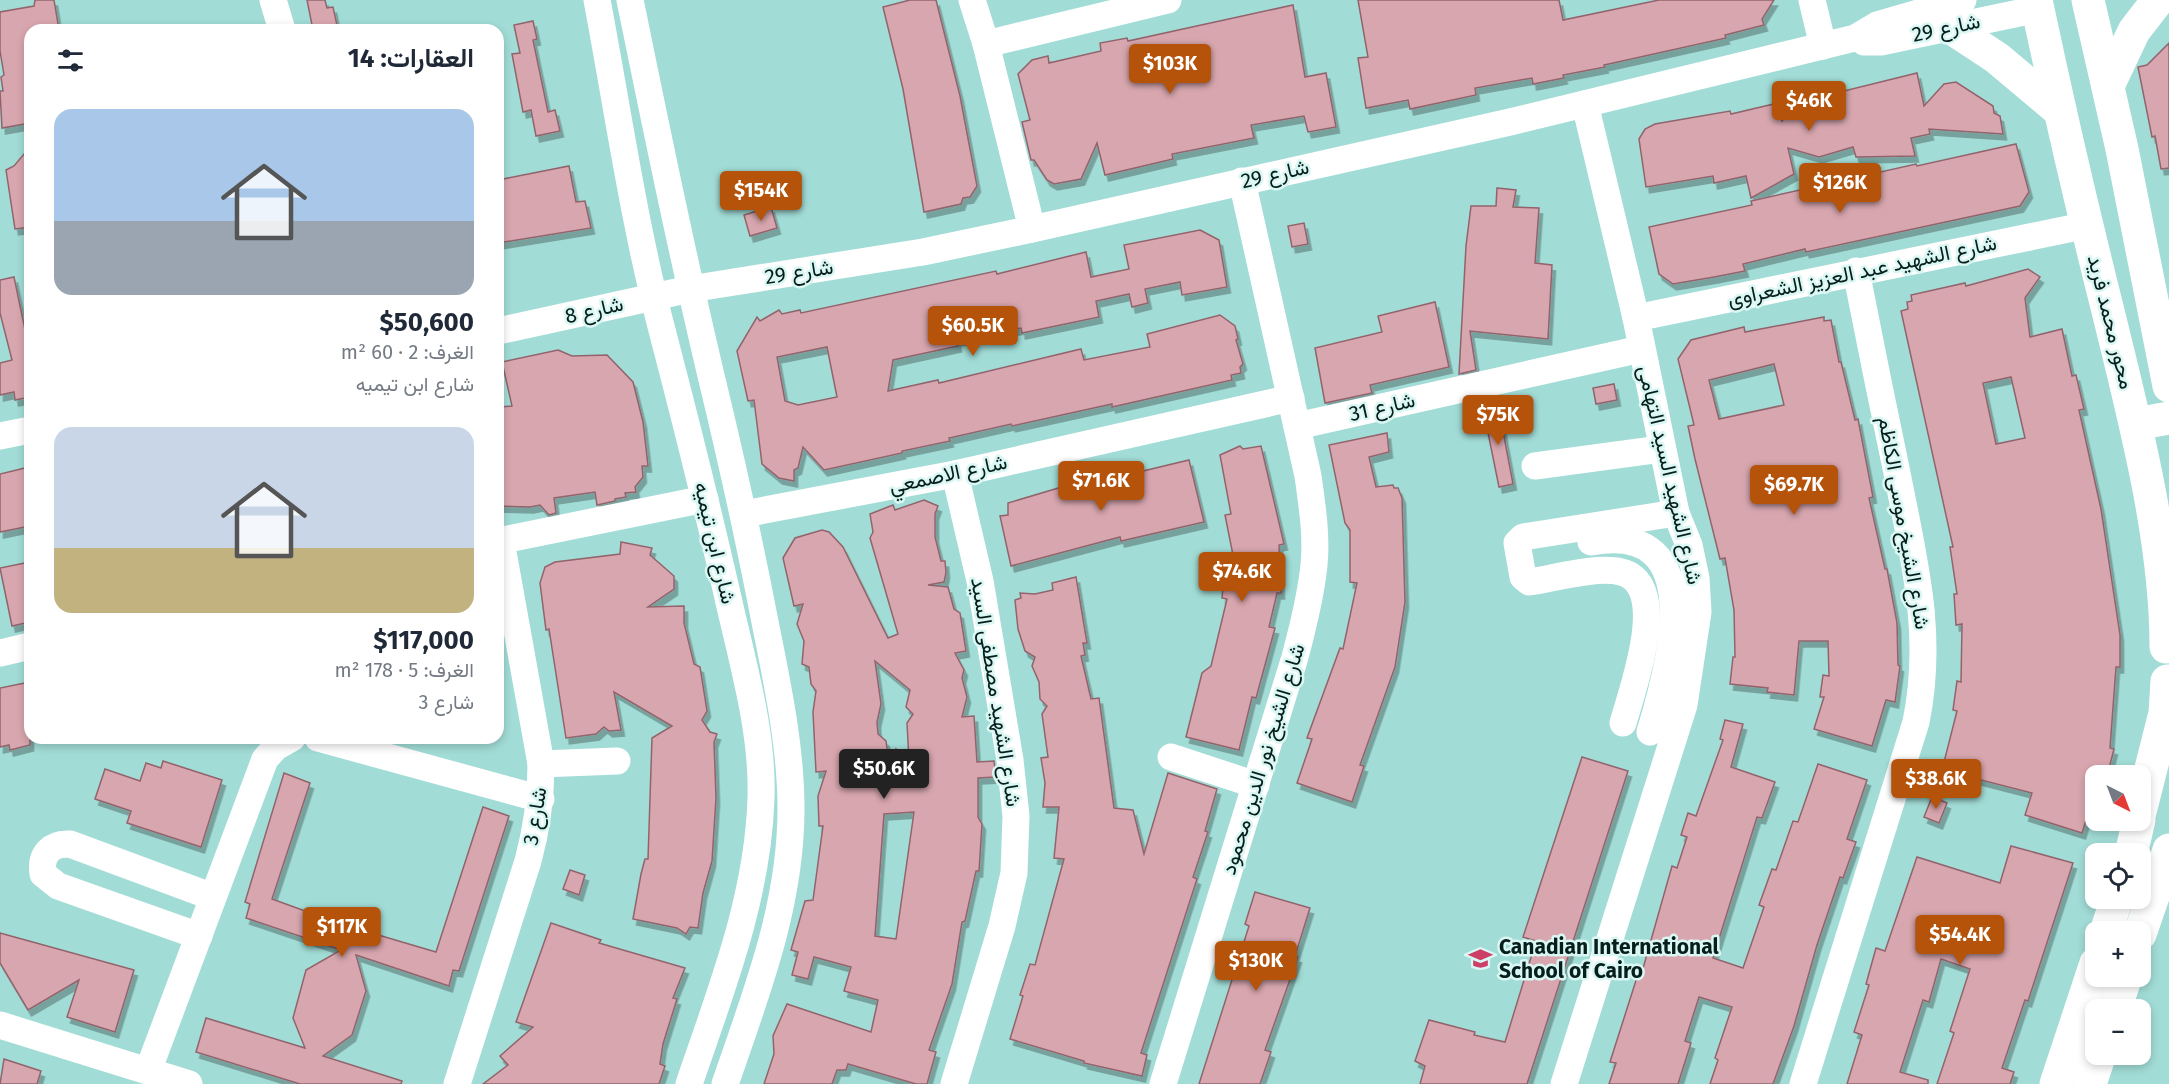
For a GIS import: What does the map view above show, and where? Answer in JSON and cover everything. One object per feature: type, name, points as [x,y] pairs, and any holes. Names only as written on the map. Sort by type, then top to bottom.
[{"type":"main road","points":[[2108,86],[2134,31],[2158,0]]},
{"type":"main road","name":"محور محمد فريد","points":[[2095,2],[2108,86],[2169,386]]},
{"type":"main road","name":"محور محمد فريد","points":[[2037,4],[2060,111],[2136,424],[2166,594],[2168,643],[2164,664],[2168,684],[2165,713],[2151,768]]},
{"type":"main road","points":[[1947,9],[1997,58],[2060,111]]},
{"type":"main road","points":[[2136,424],[2169,418]]},
{"type":"main road","points":[[2144,921],[2169,849]]},
{"type":"main road","points":[[2056,1084],[2088,987]]},
{"type":"main road","points":[[2090,1084],[2096,1065]]},
{"type":"street","points":[[273,0],[280,24]]},
{"type":"street","name":"شارع ابن تيميه","points":[[597,0],[653,296],[705,499],[746,674],[759,753],[761,796],[753,879],[744,915],[689,1084]]},
{"type":"street","name":"شارع ابن تيميه","points":[[630,0],[690,289],[744,514],[783,718],[791,810],[783,892],[776,931],[725,1084]]},
{"type":"street","points":[[972,0],[986,44],[1032,229]]},
{"type":"street","points":[[986,44],[1164,0]]},
{"type":"street","points":[[1812,0],[1822,46]]},
{"type":"street","name":"شارع 29","points":[[690,289],[923,252],[1585,104],[1855,38],[1874,43],[1947,9],[2037,4]]},
{"type":"street","name":"شارع الشهيد السيد التهامى","points":[[1564,1084],[1684,705],[1698,612],[1691,556],[1676,513],[1661,449],[1636,318],[1585,104]]},
{"type":"street","name":"شارع الشيخ نور الدين محمود","points":[[1163,1084],[1300,636],[1315,564],[1314,519],[1298,426],[1242,181]]},
{"type":"street","name":"شارع الشهيد عبد العزيز الشعراوى","points":[[1636,318],[2088,225]]},
{"type":"street","name":"شارع الشيخ موسى الكاظم","points":[[1803,1084],[1916,722],[1923,689],[1925,655],[1922,607],[1856,271]]},
{"type":"street","name":"شارع 8","points":[[504,330],[690,289]]},
{"type":"street","name":"شارع 31","points":[[1298,426],[1641,349]]},
{"type":"street","name":"شارع الاصمعي","points":[[744,514],[955,474],[1291,398]]},
{"type":"street","points":[[0,436],[24,431]]},
{"type":"street","points":[[1535,466],[1661,449]]},
{"type":"street","name":"شارع الشهيد مصطفى السيد","points":[[954,1084],[1002,926],[1014,873],[1016,816],[1010,760],[980,581],[955,474]]},
{"type":"street","points":[[504,540],[705,499]]},
{"type":"street","points":[[1637,728],[1649,689],[1660,626],[1656,580],[1649,567],[1638,558],[1624,553],[1610,552],[1520,561],[1517,543],[1523,537],[1676,513]]},
{"type":"street","name":"شارع 3","points":[[457,1084],[528,861],[541,800],[541,764],[504,563]]},
{"type":"street","points":[[0,653],[24,647]]},
{"type":"street","points":[[148,1071],[265,759],[281,744]]},
{"type":"street","points":[[340,744],[541,800]]},
{"type":"street","points":[[1171,757],[1256,785]]},
{"type":"street","points":[[541,764],[617,761]]},
{"type":"street","points":[[199,936],[58,886],[43,874],[42,865],[45,855],[51,847],[70,844],[213,897]]},
{"type":"street","points":[[0,1025],[189,1084]]},
{"type":"building","points":[[35,0],[54,0],[58,24],[24,24],[24,124],[2,128],[0,91],[3,91],[1,77],[4,75],[0,51],[0,12],[34,6]]},
{"type":"building","points":[[307,0],[325,0],[327,8],[333,7],[337,24],[312,24]]},
{"type":"building","points":[[910,0],[936,0],[960,96],[977,186],[970,197],[963,198],[961,204],[924,212],[903,89],[883,7]]},
{"type":"building","points":[[1358,0],[1559,0],[1563,20],[1659,0],[1774,0],[1762,19],[1764,25],[1725,35],[1726,38],[1563,75],[1564,78],[1533,84],[1532,78],[1475,88],[1476,95],[1410,109],[1408,100],[1366,108],[1358,58],[1368,57]]},
{"type":"building","points":[[1293,5],[1305,77],[1326,73],[1336,127],[1308,132],[1304,116],[1251,125],[1254,138],[1172,154],[1173,159],[1105,175],[1097,143],[1081,179],[1054,184],[1047,180],[1034,160],[1031,160],[1022,122],[1030,120],[1018,74],[1032,60],[1048,56],[1049,63],[1101,51],[1100,43],[1127,38],[1128,41]]},
{"type":"building","points":[[533,21],[537,39],[533,40],[548,112],[555,110],[560,131],[536,136],[531,110],[523,112],[512,54],[520,53],[514,25]]},
{"type":"building","points":[[2169,43],[2169,168],[2161,169],[2138,67],[2147,65]]},
{"type":"building","points":[[1917,73],[1924,106],[1944,84],[1956,82],[1993,106],[1994,113],[2000,116],[2003,134],[1929,129],[1930,134],[1911,138],[1915,156],[1856,157],[1853,147],[1819,157],[1788,148],[1794,174],[1751,198],[1746,176],[1714,183],[1713,176],[1646,187],[1639,139],[1645,129],[1655,124],[1730,111],[1731,114],[1778,103],[1782,121],[1801,96],[1813,89],[1820,90],[1824,96]]},
{"type":"building","points":[[2016,144],[2029,192],[2020,206],[1806,252],[1805,249],[1743,264],[1745,271],[1714,277],[1673,284],[1659,274],[1649,227],[1752,205],[1751,201]]},
{"type":"building","points":[[24,154],[24,228],[15,229],[6,170],[14,166]]},
{"type":"building","points":[[569,166],[576,202],[585,201],[591,228],[504,242],[504,179]]},
{"type":"building","points":[[1497,188],[1516,190],[1513,207],[1539,208],[1535,263],[1552,265],[1548,339],[1470,331],[1476,370],[1459,374],[1466,246],[1471,206],[1496,206]]},
{"type":"building","points":[[771,207],[777,228],[750,236],[744,215]]},
{"type":"building","points":[[1304,223],[1308,244],[1292,247],[1288,226]]},
{"type":"building","points":[[1200,230],[1219,240],[1227,287],[1182,295],[1180,282],[1145,289],[1148,303],[1132,307],[1129,294],[1096,301],[1099,317],[1022,333],[1021,328],[957,340],[958,346],[893,360],[888,391],[938,380],[939,383],[1081,349],[1084,360],[1150,347],[1147,334],[1220,315],[1235,326],[1238,339],[1236,340],[1243,364],[1240,367],[1241,373],[1231,375],[1232,380],[1112,407],[1112,404],[1012,426],[1011,424],[949,438],[950,441],[902,451],[902,453],[824,470],[803,447],[798,468],[794,470],[794,481],[779,478],[762,464],[754,400],[748,401],[737,351],[757,317],[760,321],[779,310],[782,314],[800,310],[801,313],[996,271],[997,274],[1086,252],[1091,277],[1129,269],[1124,245]],"holes":[[[827,347],[837,397],[798,405],[785,401],[777,357]]]},
{"type":"building","points":[[2028,269],[2040,277],[2025,298],[2030,337],[2062,329],[2072,376],[2076,375],[2084,409],[2079,410],[2101,509],[2120,635],[2120,667],[2116,667],[2110,748],[2114,749],[2110,765],[2085,765],[2085,823],[2082,833],[2025,815],[2032,793],[1942,770],[1957,711],[1953,710],[1957,681],[1961,682],[1962,624],[1956,625],[1954,594],[1957,594],[1950,547],[1953,547],[1901,311],[1908,309],[1907,302],[1912,301],[1911,295],[1965,283],[1966,286]],"holes":[[[2011,377],[2025,438],[1996,444],[1983,383]]]},
{"type":"building","points":[[14,277],[24,325],[24,398],[15,400],[14,392],[0,395],[0,363],[12,360],[0,313],[0,280]]},
{"type":"building","points":[[1435,302],[1449,367],[1370,385],[1372,393],[1325,403],[1315,348],[1382,332],[1378,316]]},
{"type":"building","points":[[1824,317],[1824,321],[1831,320],[1839,362],[1841,362],[1855,420],[1858,419],[1873,497],[1869,498],[1885,569],[1887,569],[1897,623],[1898,665],[1900,666],[1895,702],[1886,700],[1872,746],[1814,729],[1824,697],[1820,697],[1823,675],[1829,676],[1828,641],[1799,641],[1794,695],[1767,692],[1768,688],[1730,684],[1733,657],[1735,657],[1734,610],[1725,558],[1720,559],[1695,459],[1688,426],[1694,425],[1678,359],[1691,340],[1744,327],[1745,332]],"holes":[[[1774,364],[1784,405],[1719,419],[1709,380]]]},
{"type":"building","points":[[558,350],[572,356],[607,355],[633,382],[643,422],[648,466],[642,466],[643,477],[635,487],[636,492],[625,493],[626,497],[597,505],[595,492],[554,498],[556,513],[549,515],[540,505],[504,506],[504,407],[512,406],[504,362]]},
{"type":"building","points":[[1614,384],[1617,400],[1596,404],[1593,388]]},
{"type":"building","points":[[1498,405],[1513,484],[1499,487],[1483,408]]},
{"type":"building","points":[[1387,433],[1389,452],[1369,457],[1376,487],[1393,485],[1394,488],[1398,488],[1402,498],[1405,602],[1395,667],[1360,765],[1364,766],[1352,802],[1297,783],[1312,739],[1307,738],[1340,648],[1343,649],[1357,583],[1350,582],[1350,530],[1345,523],[1329,445]]},
{"type":"building","points":[[1240,446],[1243,449],[1261,446],[1284,544],[1279,545],[1281,593],[1277,593],[1269,627],[1275,628],[1256,698],[1252,697],[1239,750],[1186,737],[1202,673],[1211,666],[1227,599],[1222,598],[1225,565],[1235,565],[1225,515],[1231,514],[1220,455]]},
{"type":"building","points":[[1189,460],[1204,522],[1121,541],[1120,537],[1011,566],[1000,516],[1008,515],[1008,503],[1092,478],[1093,483]]},
{"type":"building","points":[[24,468],[24,527],[0,532],[0,474]]},
{"type":"building","points":[[924,500],[938,506],[935,514],[935,537],[941,561],[945,561],[946,573],[944,582],[928,585],[948,587],[954,609],[960,613],[966,651],[955,653],[964,670],[962,678],[967,697],[962,717],[974,716],[977,762],[994,761],[996,777],[978,778],[978,817],[982,824],[979,871],[976,871],[965,921],[962,922],[952,984],[929,1050],[936,1052],[927,1084],[916,1084],[848,1064],[846,1070],[837,1070],[832,1084],[764,1084],[774,1054],[773,1036],[787,1004],[871,1032],[878,1000],[844,991],[851,967],[814,957],[808,979],[792,975],[798,952],[791,950],[805,901],[813,900],[823,826],[819,826],[818,796],[826,771],[816,772],[813,712],[816,691],[811,684],[809,667],[802,664],[804,641],[797,624],[803,604],[794,606],[783,558],[795,538],[822,530],[829,532],[843,547],[888,638],[898,634],[870,538],[873,532],[870,514],[893,505],[895,510]],"holes":[[[875,661],[910,690],[906,707],[913,714],[907,723],[909,761],[896,749],[890,772],[886,741],[878,734],[877,722],[881,704]],[[914,812],[896,939],[875,936],[884,814]]]},
{"type":"building","points":[[621,542],[652,548],[650,555],[674,576],[674,589],[648,607],[684,606],[684,623],[694,664],[700,667],[707,711],[702,720],[710,732],[717,734],[714,742],[716,798],[712,861],[703,893],[698,928],[690,927],[686,934],[677,928],[633,919],[641,874],[645,859],[648,859],[652,738],[672,726],[614,692],[621,730],[609,731],[604,727],[596,734],[566,738],[549,629],[546,630],[540,583],[545,567],[555,562],[620,554]]},
{"type":"building","points":[[24,563],[24,623],[12,626],[0,568]]},
{"type":"building","points":[[1076,577],[1087,643],[1083,643],[1085,655],[1081,656],[1091,699],[1099,698],[1114,808],[1133,810],[1144,854],[1168,773],[1217,789],[1205,831],[1208,832],[1193,877],[1197,879],[1141,1053],[1147,1055],[1142,1076],[1084,1063],[1084,1061],[1010,1039],[1023,996],[1020,995],[1030,964],[1035,965],[1064,859],[1054,858],[1059,807],[1043,807],[1045,783],[1041,758],[1048,757],[1042,714],[1047,706],[1040,699],[1039,682],[1032,666],[1035,657],[1025,651],[1018,629],[1015,600],[1021,598],[1020,593],[1035,594],[1053,590],[1052,583]]},
{"type":"building","points":[[24,683],[24,744],[30,745],[10,750],[9,745],[0,747],[0,688]]},
{"type":"building","points":[[1725,720],[1743,724],[1731,767],[1775,782],[1762,818],[1757,817],[1713,958],[1743,968],[1764,907],[1759,905],[1772,869],[1776,870],[1793,821],[1798,822],[1818,764],[1867,780],[1847,839],[1856,842],[1843,878],[1840,877],[1817,945],[1794,1026],[1773,1084],[1710,1084],[1718,1060],[1715,1058],[1732,1007],[1699,997],[1685,1041],[1691,1043],[1678,1084],[1609,1084],[1616,1063],[1610,1062],[1639,971],[1642,972],[1672,866],[1677,868],[1687,837],[1681,835],[1688,813],[1696,816],[1723,740],[1720,739]]},
{"type":"building","points":[[1582,757],[1628,771],[1527,1084],[1420,1084],[1425,1066],[1415,1061],[1429,1020],[1475,1032],[1474,1035],[1505,1042],[1536,941],[1523,937]]},
{"type":"building","points":[[163,761],[222,780],[201,847],[127,823],[131,811],[95,799],[105,769],[140,781],[146,763],[161,768]]},
{"type":"building","points":[[284,773],[310,783],[272,899],[341,924],[436,952],[483,807],[509,816],[459,971],[453,970],[449,986],[356,955],[366,991],[352,1035],[323,1056],[402,1081],[401,1084],[300,1084],[196,1052],[206,1018],[305,1048],[293,1018],[306,970],[341,950],[246,918],[250,904],[245,902]]},
{"type":"building","points":[[1932,797],[1947,803],[1939,823],[1924,817]]},
{"type":"building","points":[[2011,846],[2073,863],[2028,1001],[2025,1000],[2002,1068],[2014,1072],[2010,1084],[1937,1084],[1954,1033],[1950,1031],[1970,969],[1941,959],[1929,1002],[1923,1000],[1900,1072],[1928,1080],[1928,1084],[1847,1084],[1862,1035],[1854,1032],[1869,985],[1866,984],[1876,948],[1885,951],[1917,857],[2000,883]]},
{"type":"building","points":[[570,870],[585,875],[579,895],[563,889]]},
{"type":"building","points":[[1255,892],[1310,908],[1295,956],[1298,957],[1265,1050],[1271,1052],[1260,1084],[1199,1084],[1249,926],[1245,924]]},
{"type":"building","points":[[551,923],[601,940],[599,943],[685,968],[673,998],[677,999],[663,1044],[660,1064],[665,1066],[659,1084],[483,1084],[508,1065],[500,1056],[533,1027],[516,1022]]},
{"type":"building","points":[[0,933],[134,970],[115,1032],[67,1017],[79,980],[28,1010],[0,963]]},
{"type":"building","points":[[4,1059],[41,1071],[37,1084],[0,1084]]},
{"type":"place","name":"Canadian International School of Cairo","points":[[1481,959]]}]
